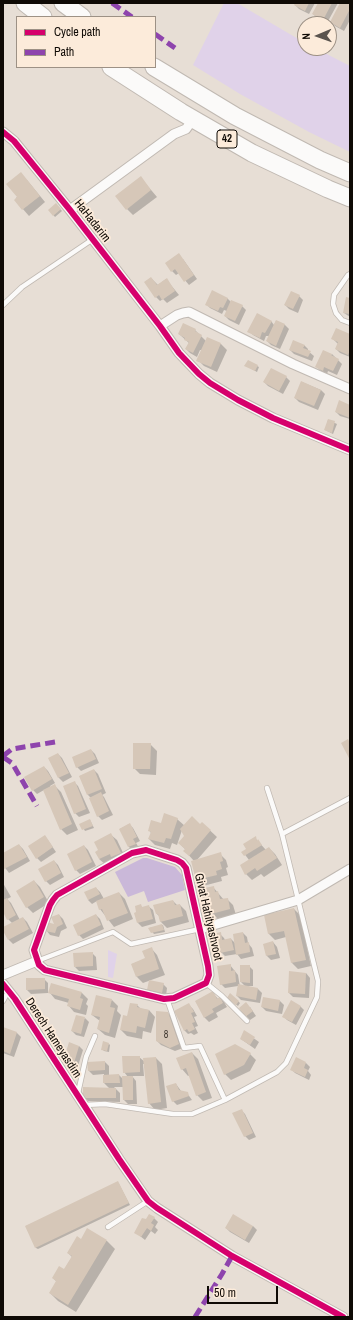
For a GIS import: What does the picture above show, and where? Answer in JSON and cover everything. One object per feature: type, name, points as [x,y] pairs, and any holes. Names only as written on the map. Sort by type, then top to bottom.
[{"type":"highway","points":[[25,3],[42,16]]},
{"type":"highway","points":[[63,3],[81,16]]},
{"type":"highway","name":"42","points":[[113,68],[193,119],[252,153],[350,198]]},
{"type":"highway","name":"42","points":[[156,68],[235,116],[320,160],[350,173]]},
{"type":"street","points":[[70,210],[174,134],[186,129],[193,119]]},
{"type":"street","name":"HaHadarim","points":[[3,132],[14,141],[70,210],[160,326],[179,353],[199,374],[238,400],[273,418],[350,450]]},
{"type":"street","points":[[160,326],[177,315],[189,312],[293,364],[350,389]]},
{"type":"street","name":"Givat Hahityashvoot","points":[[37,961],[34,950],[50,904],[57,895],[132,853],[138,851],[152,851],[182,863],[186,868],[208,966],[209,975],[206,983]]},
{"type":"street","points":[[200,929],[298,900],[350,869]]},
{"type":"street","points":[[3,975],[37,961],[45,970],[157,998],[167,999],[174,998],[206,983]]},
{"type":"street","name":"Derech Hameyasdim","points":[[6,987],[148,1201],[232,1256],[343,1317]]},
{"type":"lane","points":[[3,305],[22,287],[93,239]]},
{"type":"lane","points":[[350,274],[334,295],[333,304],[336,313],[342,320],[350,323]]},
{"type":"lane","points":[[84,1105],[105,1104],[182,1115],[200,1112],[277,1072],[286,1064],[317,997],[318,981],[282,834],[267,788]]},
{"type":"lane","points":[[282,834],[350,798]]},
{"type":"lane","points":[[37,961],[113,932],[131,944],[200,929]]},
{"type":"lane","points":[[206,983],[222,996],[247,1021]]},
{"type":"lane","points":[[3,1001],[6,987]]},
{"type":"lane","points":[[167,999],[184,1048],[200,1046],[225,1100]]},
{"type":"lane","points":[[77,1095],[86,1057],[95,1036]]},
{"type":"lane","points":[[108,1227],[148,1201]]},
{"type":"shaded area","points":[[224,3],[237,3],[297,38],[297,56],[331,56],[350,66],[350,152],[309,132],[240,94],[193,65]]},
{"type":"shaded area","points":[[143,858],[175,867],[182,875],[185,890],[148,902],[144,891],[128,897],[115,872]]},
{"type":"shaded area","points":[[108,950],[117,954],[113,978],[108,977]]},
{"type":"building","points":[[295,3],[309,3],[305,11],[294,5]]},
{"type":"building","points":[[318,3],[332,3],[325,16],[316,16],[312,14]]},
{"type":"building","points":[[340,3],[350,3],[350,9],[340,28],[337,26],[337,16],[333,16]]},
{"type":"building","points":[[21,172],[40,196],[22,210],[14,200],[17,197],[6,184]]},
{"type":"building","points":[[141,176],[151,190],[126,210],[115,196]]},
{"type":"building","points":[[56,203],[61,209],[53,216],[48,210]]},
{"type":"building","points":[[179,253],[194,275],[184,282],[175,269],[171,272],[165,263]]},
{"type":"building","points":[[151,277],[157,285],[167,278],[175,291],[162,300],[159,295],[155,298],[144,282]]},
{"type":"building","points":[[212,290],[228,298],[223,308],[220,307],[218,311],[205,305]]},
{"type":"building","points":[[291,291],[300,295],[293,309],[284,305]]},
{"type":"building","points":[[346,297],[350,298],[350,314],[343,313]]},
{"type":"building","points":[[231,300],[243,305],[235,321],[224,316]]},
{"type":"building","points":[[257,313],[272,321],[265,333],[262,332],[260,338],[247,332]]},
{"type":"building","points":[[276,320],[285,324],[276,346],[266,341]]},
{"type":"building","points":[[183,323],[196,329],[195,331],[202,335],[193,353],[185,349],[189,342],[184,340],[185,338],[178,334]]},
{"type":"building","points":[[336,328],[350,334],[350,350],[348,355],[335,349],[338,342],[331,339]]},
{"type":"building","points":[[207,337],[221,343],[211,367],[196,361]]},
{"type":"building","points":[[293,340],[305,345],[303,348],[311,351],[308,357],[289,350]]},
{"type":"building","points":[[323,350],[339,359],[333,371],[324,367],[323,371],[315,367]]},
{"type":"building","points":[[248,360],[258,365],[255,371],[244,366]]},
{"type":"building","points":[[271,368],[287,376],[279,391],[263,382]]},
{"type":"building","points":[[301,381],[321,390],[314,406],[294,398]]},
{"type":"building","points":[[339,400],[350,405],[350,418],[335,412]]},
{"type":"building","points":[[328,419],[335,421],[332,433],[324,430]]},
{"type":"building","points":[[348,739],[350,743],[350,760],[341,743]]},
{"type":"building","points":[[133,743],[151,743],[150,769],[133,769]]},
{"type":"building","points":[[91,749],[96,759],[76,768],[72,757]]},
{"type":"building","points":[[58,753],[69,773],[58,778],[48,758]]},
{"type":"building","points":[[44,766],[52,779],[32,791],[24,777]]},
{"type":"building","points":[[94,769],[102,789],[87,795],[79,776]]},
{"type":"building","points":[[75,781],[86,809],[74,814],[63,786]]},
{"type":"building","points":[[55,784],[72,824],[60,830],[43,790]]},
{"type":"building","points":[[101,792],[109,811],[97,817],[89,798]]},
{"type":"building","points":[[164,813],[178,818],[171,839],[166,838],[164,843],[148,839],[151,832],[148,831],[151,820],[161,823]]},
{"type":"building","points":[[192,816],[200,824],[202,822],[211,830],[189,856],[183,851],[185,849],[178,843],[184,836],[180,829]]},
{"type":"building","points":[[90,819],[93,826],[82,830],[79,824]]},
{"type":"building","points":[[130,823],[137,837],[133,839],[136,844],[128,847],[119,829]]},
{"type":"building","points":[[111,833],[121,853],[111,857],[110,854],[99,859],[95,852],[98,850],[94,842]]},
{"type":"building","points":[[45,835],[53,847],[36,859],[28,846]]},
{"type":"building","points":[[256,836],[257,841],[258,839],[262,845],[244,856],[241,852],[246,849],[243,844]]},
{"type":"building","points":[[19,844],[27,857],[4,869],[3,853]]},
{"type":"building","points":[[84,845],[92,862],[75,871],[67,854]]},
{"type":"building","points":[[269,847],[277,858],[257,871],[255,868],[245,875],[240,865]]},
{"type":"building","points":[[221,852],[223,861],[220,862],[222,869],[216,871],[217,875],[196,880],[191,861]]},
{"type":"building","points":[[54,860],[61,873],[45,882],[38,869]]},
{"type":"building","points":[[34,880],[44,897],[26,908],[16,891]]},
{"type":"building","points":[[214,886],[215,892],[218,891],[220,899],[228,898],[230,909],[211,914],[208,899],[203,900],[200,889]]},
{"type":"building","points":[[96,887],[100,894],[88,900],[84,892]]},
{"type":"building","points":[[119,892],[128,913],[107,921],[102,909],[99,910],[96,901]]},
{"type":"building","points":[[7,898],[16,915],[7,920],[3,912],[3,900]]},
{"type":"building","points":[[173,900],[175,905],[180,904],[183,916],[160,922],[153,905]]},
{"type":"building","points":[[141,904],[142,907],[149,905],[153,919],[137,923],[134,913],[136,912],[135,906]]},
{"type":"building","points":[[294,908],[306,960],[291,963],[284,931],[268,934],[264,915]]},
{"type":"building","points":[[59,914],[63,924],[57,927],[55,933],[45,931],[47,922],[54,924],[51,917]]},
{"type":"building","points":[[96,914],[101,925],[78,936],[73,925]]},
{"type":"building","points":[[23,917],[29,929],[8,940],[3,931],[3,927]]},
{"type":"building","points":[[162,924],[164,930],[151,933],[148,928]]},
{"type":"building","points":[[221,932],[222,940],[231,938],[234,950],[220,953],[219,949],[212,951],[208,935]]},
{"type":"building","points":[[243,932],[245,943],[249,942],[250,952],[236,955],[233,934]]},
{"type":"building","points":[[273,941],[276,954],[266,956],[263,944]]},
{"type":"building","points":[[152,947],[159,969],[136,977],[131,964],[145,958],[142,951]]},
{"type":"building","points":[[93,952],[93,966],[74,967],[73,953]]},
{"type":"building","points":[[231,964],[231,971],[235,970],[236,982],[220,985],[217,966]]},
{"type":"building","points":[[240,965],[250,965],[250,983],[240,982]]},
{"type":"building","points":[[289,971],[306,973],[305,994],[288,993]]},
{"type":"building","points":[[26,978],[45,978],[45,989],[26,990]]},
{"type":"building","points":[[149,980],[164,983],[162,993],[147,990]]},
{"type":"building","points":[[51,983],[82,992],[80,998],[83,999],[80,1010],[67,1006],[69,999],[48,993]]},
{"type":"building","points":[[238,984],[258,988],[256,1000],[236,996]]},
{"type":"building","points":[[213,991],[217,999],[220,997],[223,1003],[212,1009],[214,1012],[204,1018],[195,1001]]},
{"type":"building","points":[[230,993],[239,1001],[236,1005],[227,998]]},
{"type":"building","points":[[96,995],[112,999],[110,1007],[115,1008],[109,1033],[97,1029],[100,1017],[91,1015]]},
{"type":"building","points":[[263,997],[280,1000],[278,1011],[261,1007]]},
{"type":"building","points":[[291,1000],[301,1006],[292,1022],[282,1017]]},
{"type":"building","points":[[246,1002],[253,1011],[245,1017],[239,1008]]},
{"type":"building","points":[[130,1003],[138,1004],[137,1007],[149,1010],[145,1028],[137,1026],[136,1033],[120,1030],[123,1015],[127,1016]]},
{"type":"building","points":[[189,1003],[194,1012],[191,1013],[195,1022],[192,1023],[195,1029],[189,1032],[187,1029],[184,1031],[174,1011]]},
{"type":"building","points":[[156,1011],[168,1012],[179,1044],[170,1048],[156,1041]]},
{"type":"building","points":[[76,1015],[85,1017],[81,1034],[71,1031]]},
{"type":"building","points":[[3,1027],[17,1032],[10,1054],[3,1051]]},
{"type":"building","points":[[244,1030],[255,1037],[250,1045],[240,1039]]},
{"type":"building","points":[[103,1041],[109,1043],[107,1051],[101,1050]]},
{"type":"building","points":[[69,1042],[79,1046],[74,1063],[64,1059]]},
{"type":"building","points":[[235,1044],[251,1053],[244,1065],[224,1075],[215,1054]]},
{"type":"building","points":[[192,1052],[206,1092],[196,1096],[186,1068],[181,1070],[176,1058]]},
{"type":"building","points":[[122,1056],[140,1056],[140,1072],[123,1073]]},
{"type":"building","points":[[156,1057],[161,1102],[148,1104],[143,1058]]},
{"type":"building","points":[[296,1057],[306,1062],[304,1068],[308,1070],[305,1077],[290,1070]]},
{"type":"building","points":[[105,1061],[105,1070],[88,1071],[87,1062]]},
{"type":"building","points":[[119,1074],[120,1083],[103,1083],[103,1075]]},
{"type":"building","points":[[122,1076],[133,1076],[133,1100],[123,1100]]},
{"type":"building","points":[[176,1083],[179,1090],[188,1092],[189,1096],[172,1102],[166,1086]]},
{"type":"building","points":[[83,1087],[116,1088],[116,1098],[83,1098]]},
{"type":"building","points":[[242,1109],[253,1133],[244,1137],[232,1113]]},
{"type":"building","points":[[118,1181],[129,1203],[35,1248],[25,1226]]},
{"type":"building","points":[[149,1214],[155,1217],[151,1223],[154,1225],[151,1231],[147,1228],[141,1237],[134,1233],[142,1218],[146,1219]]},
{"type":"building","points":[[233,1214],[253,1226],[245,1240],[225,1228]]},
{"type":"building","points":[[87,1228],[107,1240],[68,1305],[49,1293],[56,1281],[52,1278],[59,1266],[64,1269],[72,1256],[67,1253],[77,1236],[81,1239]]},
{"type":"marked path","points":[[112,3],[131,16]]},
{"type":"marked path","points":[[156,35],[175,48]]},
{"type":"marked path","points":[[3,756],[12,749],[55,742]]},
{"type":"marked path","points":[[3,757],[12,763],[37,806]]},
{"type":"marked path","points":[[195,1317],[232,1256]]},
{"type":"cycle path","points":[[3,132],[14,141],[70,210],[160,326],[179,353],[199,374],[210,383],[238,400],[273,418],[350,450]]},
{"type":"cycle path","points":[[146,850],[177,860],[186,868],[208,966],[209,975],[206,983],[174,998],[164,999],[45,970],[39,965],[34,950],[50,905],[57,895],[132,853],[146,850]]},
{"type":"cycle path","points":[[3,984],[15,999],[148,1201],[232,1256],[343,1317]]}]
